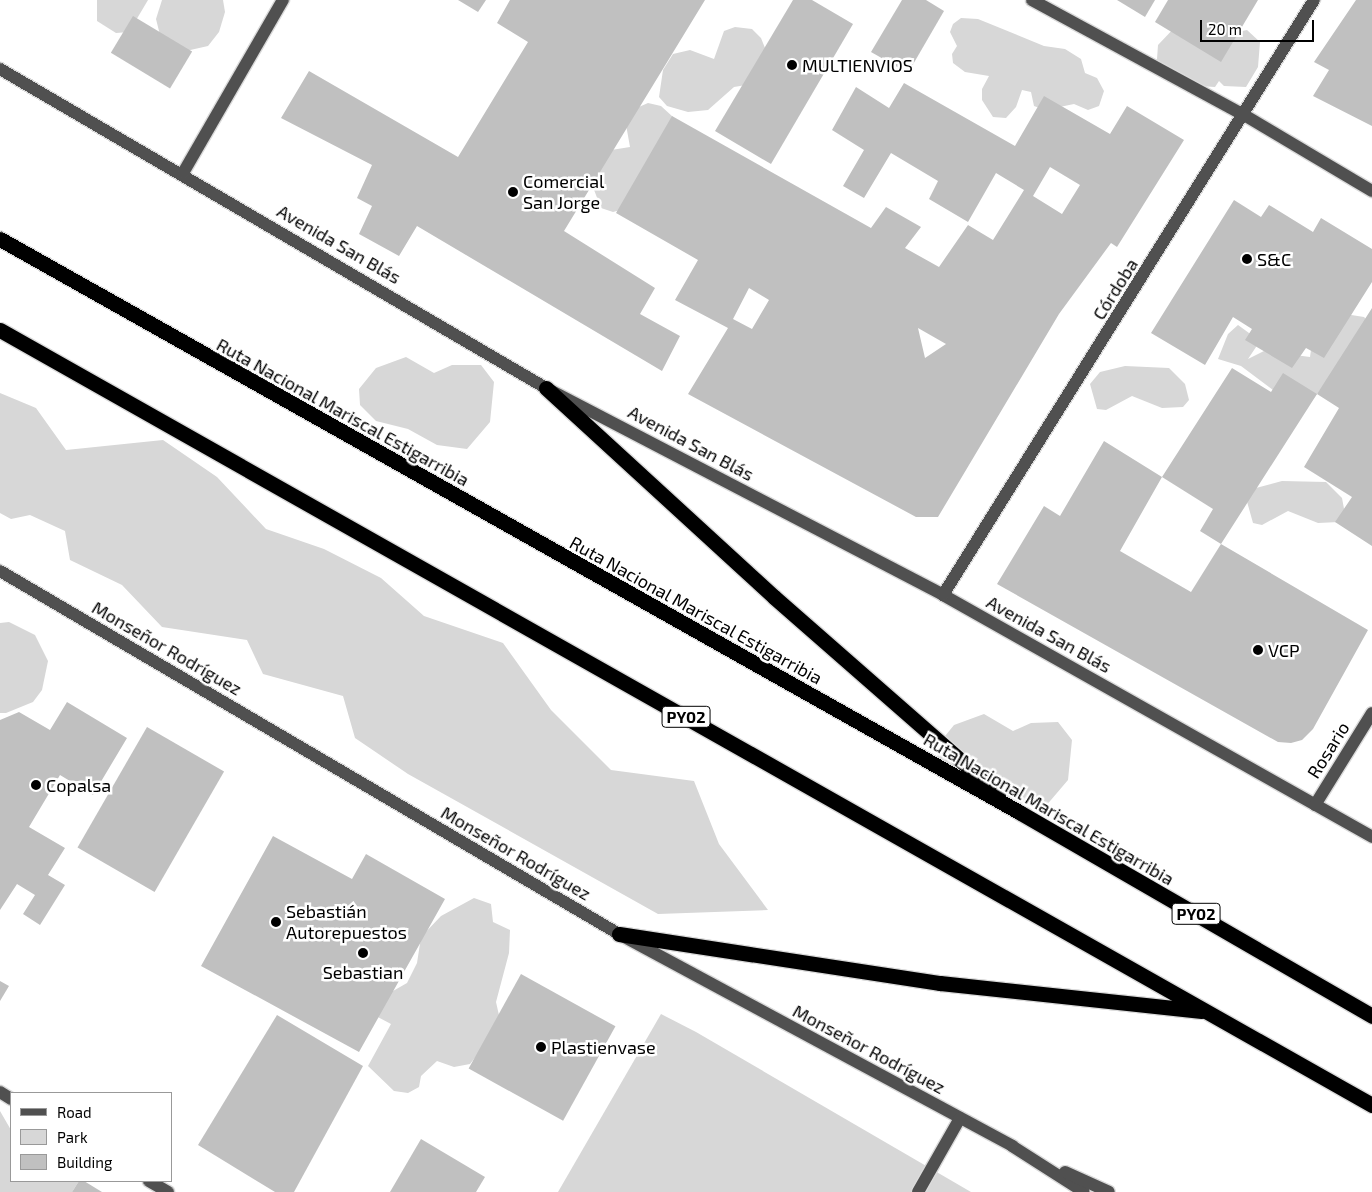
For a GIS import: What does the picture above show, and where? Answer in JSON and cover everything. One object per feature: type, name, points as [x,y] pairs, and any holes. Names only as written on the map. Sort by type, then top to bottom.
[{"type":"highway","name":"Ruta Nacional Mariscal Estigarribia","points":[[0,240],[1020,812],[1372,1016]]},
{"type":"highway","name":"PY02","points":[[0,330],[1372,1105]]},
{"type":"highway","points":[[546,388],[774,597],[1020,812]]},
{"type":"highway","points":[[619,934],[940,983],[1208,1012]]},
{"type":"street","points":[[183,173],[283,0]]},
{"type":"street","points":[[1032,0],[1244,115],[1372,192]]},
{"type":"street","name":"Córdoba","points":[[943,595],[1314,0]]},
{"type":"street","name":"Avenida San Blás","points":[[0,69],[183,173],[546,388],[943,595],[1372,837]]},
{"type":"street","name":"Monseñor Rodríguez","points":[[0,571],[619,934],[1022,1152],[1109,1192]]},
{"type":"street","name":"Rosario","points":[[1314,805],[1372,713]]},
{"type":"street","points":[[918,1192],[960,1118]]},
{"type":"street","name":"Monseñor Rodríguez","points":[[1022,1152],[1084,1192]]},
{"type":"street","points":[[152,1182],[168,1192]]},
{"type":"green space","points":[[97,0],[148,0],[129,32],[116,33],[97,21]]},
{"type":"green space","points":[[162,0],[223,0],[225,12],[219,32],[208,46],[177,53],[160,35],[156,19]]},
{"type":"green space","points":[[961,18],[978,19],[1044,46],[1065,49],[1081,59],[1085,73],[1097,78],[1104,91],[1099,106],[1088,110],[1074,104],[1045,110],[1034,106],[1031,92],[1022,90],[1016,107],[1006,118],[993,117],[982,100],[982,89],[989,76],[965,72],[953,63],[952,54],[957,46],[950,32],[953,24]]},
{"type":"green space","points":[[1177,25],[1228,34],[1247,30],[1260,42],[1258,67],[1246,87],[1224,86],[1219,81],[1215,87],[1199,86],[1156,73],[1158,45]]},
{"type":"green space","points":[[735,27],[752,29],[761,38],[767,53],[752,84],[734,87],[708,110],[688,112],[667,106],[659,97],[663,70],[673,54],[690,50],[714,59],[724,31]]},
{"type":"green space","points":[[648,103],[661,106],[673,117],[635,206],[613,212],[601,208],[591,182],[605,151],[630,147],[625,119],[632,110]]},
{"type":"green space","points":[[1345,314],[1364,317],[1370,323],[1314,398],[1273,390],[1241,366],[1218,359],[1228,334],[1238,325],[1260,341],[1248,359],[1264,351],[1310,357],[1311,350]]},
{"type":"green space","points":[[406,357],[434,373],[452,365],[481,365],[494,382],[490,422],[467,449],[437,445],[408,429],[376,421],[360,405],[359,389],[376,368]]},
{"type":"green space","points":[[1125,366],[1169,368],[1185,384],[1189,400],[1183,407],[1162,408],[1132,396],[1106,410],[1097,409],[1090,384],[1100,372]]},
{"type":"green space","points":[[0,393],[36,408],[66,450],[163,440],[217,477],[266,529],[324,549],[381,578],[424,616],[503,643],[551,710],[611,770],[694,781],[719,844],[768,910],[658,914],[408,774],[355,738],[343,696],[263,674],[247,640],[162,627],[122,585],[70,560],[65,531],[30,515],[11,519],[0,513]]},
{"type":"green space","points":[[1282,481],[1326,482],[1342,498],[1345,514],[1339,522],[1318,523],[1288,511],[1262,525],[1253,523],[1246,498],[1256,488]]},
{"type":"green space","points":[[9,622],[35,635],[48,661],[42,690],[33,702],[6,713],[0,713],[0,623]]},
{"type":"green space","points":[[984,714],[1013,731],[1031,723],[1058,722],[1072,740],[1068,780],[1045,807],[1015,803],[938,762],[937,746],[954,725]]},
{"type":"green space","points":[[474,898],[491,904],[493,922],[510,930],[509,953],[496,1002],[501,1024],[470,1064],[454,1067],[437,1061],[421,1076],[419,1087],[408,1093],[394,1091],[368,1066],[391,1024],[357,1006],[378,987],[393,991],[407,983],[417,963],[421,937],[441,916]]},
{"type":"green space","points":[[661,1014],[696,1032],[971,1192],[558,1192]]},
{"type":"green space","points":[[0,1111],[10,1128],[10,1182],[78,1182],[72,1192],[0,1192]]},
{"type":"building","points":[[458,0],[486,0],[478,12]]},
{"type":"building","points":[[510,0],[705,0],[564,231],[655,288],[640,314],[680,336],[662,371],[417,226],[399,256],[359,234],[372,206],[357,198],[372,165],[281,118],[309,71],[458,157],[528,42],[497,23]]},
{"type":"building","name":"MULTIENVIOS","points":[[793,0],[812,0],[853,24],[771,164],[715,131]]},
{"type":"building","points":[[902,0],[926,0],[944,11],[908,73],[871,52]]},
{"type":"building","points":[[1117,0],[1155,0],[1145,17]]},
{"type":"building","points":[[1168,0],[1258,0],[1221,62],[1155,22]]},
{"type":"building","points":[[1356,0],[1372,0],[1372,126],[1313,96],[1329,70],[1314,62]]},
{"type":"building","points":[[133,16],[192,52],[170,88],[111,53]]},
{"type":"building","points":[[904,83],[1015,146],[1044,96],[1110,134],[1127,106],[1184,140],[1117,247],[1111,243],[1059,314],[938,517],[916,517],[688,394],[728,328],[675,300],[698,260],[616,213],[672,116],[871,228],[886,207],[921,227],[905,248],[939,267],[968,225],[993,240],[1024,190],[996,173],[968,222],[929,199],[938,181],[891,153],[864,198],[843,186],[864,150],[832,130],[856,87],[889,108]],"holes":[[[1050,167],[1080,185],[1062,214],[1033,196]],[[749,288],[769,300],[752,329],[733,319]],[[918,328],[946,344],[925,358]]]},
{"type":"building","points":[[1234,200],[1261,217],[1269,205],[1313,232],[1321,218],[1372,249],[1372,282],[1324,358],[1306,348],[1292,368],[1245,340],[1252,329],[1233,317],[1205,365],[1151,333]]},
{"type":"building","points":[[1372,308],[1372,546],[1335,522],[1352,497],[1304,467],[1339,408],[1317,394]]},
{"type":"building","points":[[1232,368],[1271,392],[1283,373],[1317,394],[1221,544],[1200,531],[1213,509],[1162,477]]},
{"type":"building","points":[[1104,441],[1162,477],[1120,551],[1191,592],[1221,544],[1368,630],[1313,729],[1302,740],[1291,743],[1278,742],[997,584],[1044,506],[1060,516]]},
{"type":"building","name":"Copalsa","points":[[67,702],[127,738],[93,795],[60,775],[29,827],[65,848],[48,875],[65,885],[40,925],[23,914],[35,895],[17,884],[0,910],[0,720],[19,712],[50,730]]},
{"type":"building","points":[[147,727],[224,772],[155,892],[78,847]]},
{"type":"building","points":[[273,836],[352,879],[366,854],[445,899],[359,1052],[201,966]]},
{"type":"building","name":"Plastienvase","points":[[521,974],[615,1026],[563,1121],[469,1068]]},
{"type":"building","points":[[0,981],[9,986],[0,1001]]},
{"type":"building","points":[[277,1015],[363,1066],[294,1192],[275,1192],[198,1145]]},
{"type":"building","points":[[421,1139],[485,1177],[476,1192],[390,1192]]},
{"type":"building","points":[[78,1182],[86,1182],[102,1192],[72,1192]]},
{"type":"place","name":"MULTIENVIOS","points":[[792,65]]},
{"type":"place","name":"Comercial San Jorge","points":[[513,192]]},
{"type":"place","name":"S&C","points":[[1247,259]]},
{"type":"place","name":"VCP","points":[[1258,650]]},
{"type":"place","name":"Copalsa","points":[[36,785]]},
{"type":"place","name":"Sebastián Autorepuestos","points":[[276,922]]},
{"type":"place","name":"Sebastian","points":[[363,953]]},
{"type":"place","name":"Plastienvase","points":[[541,1047]]}]
